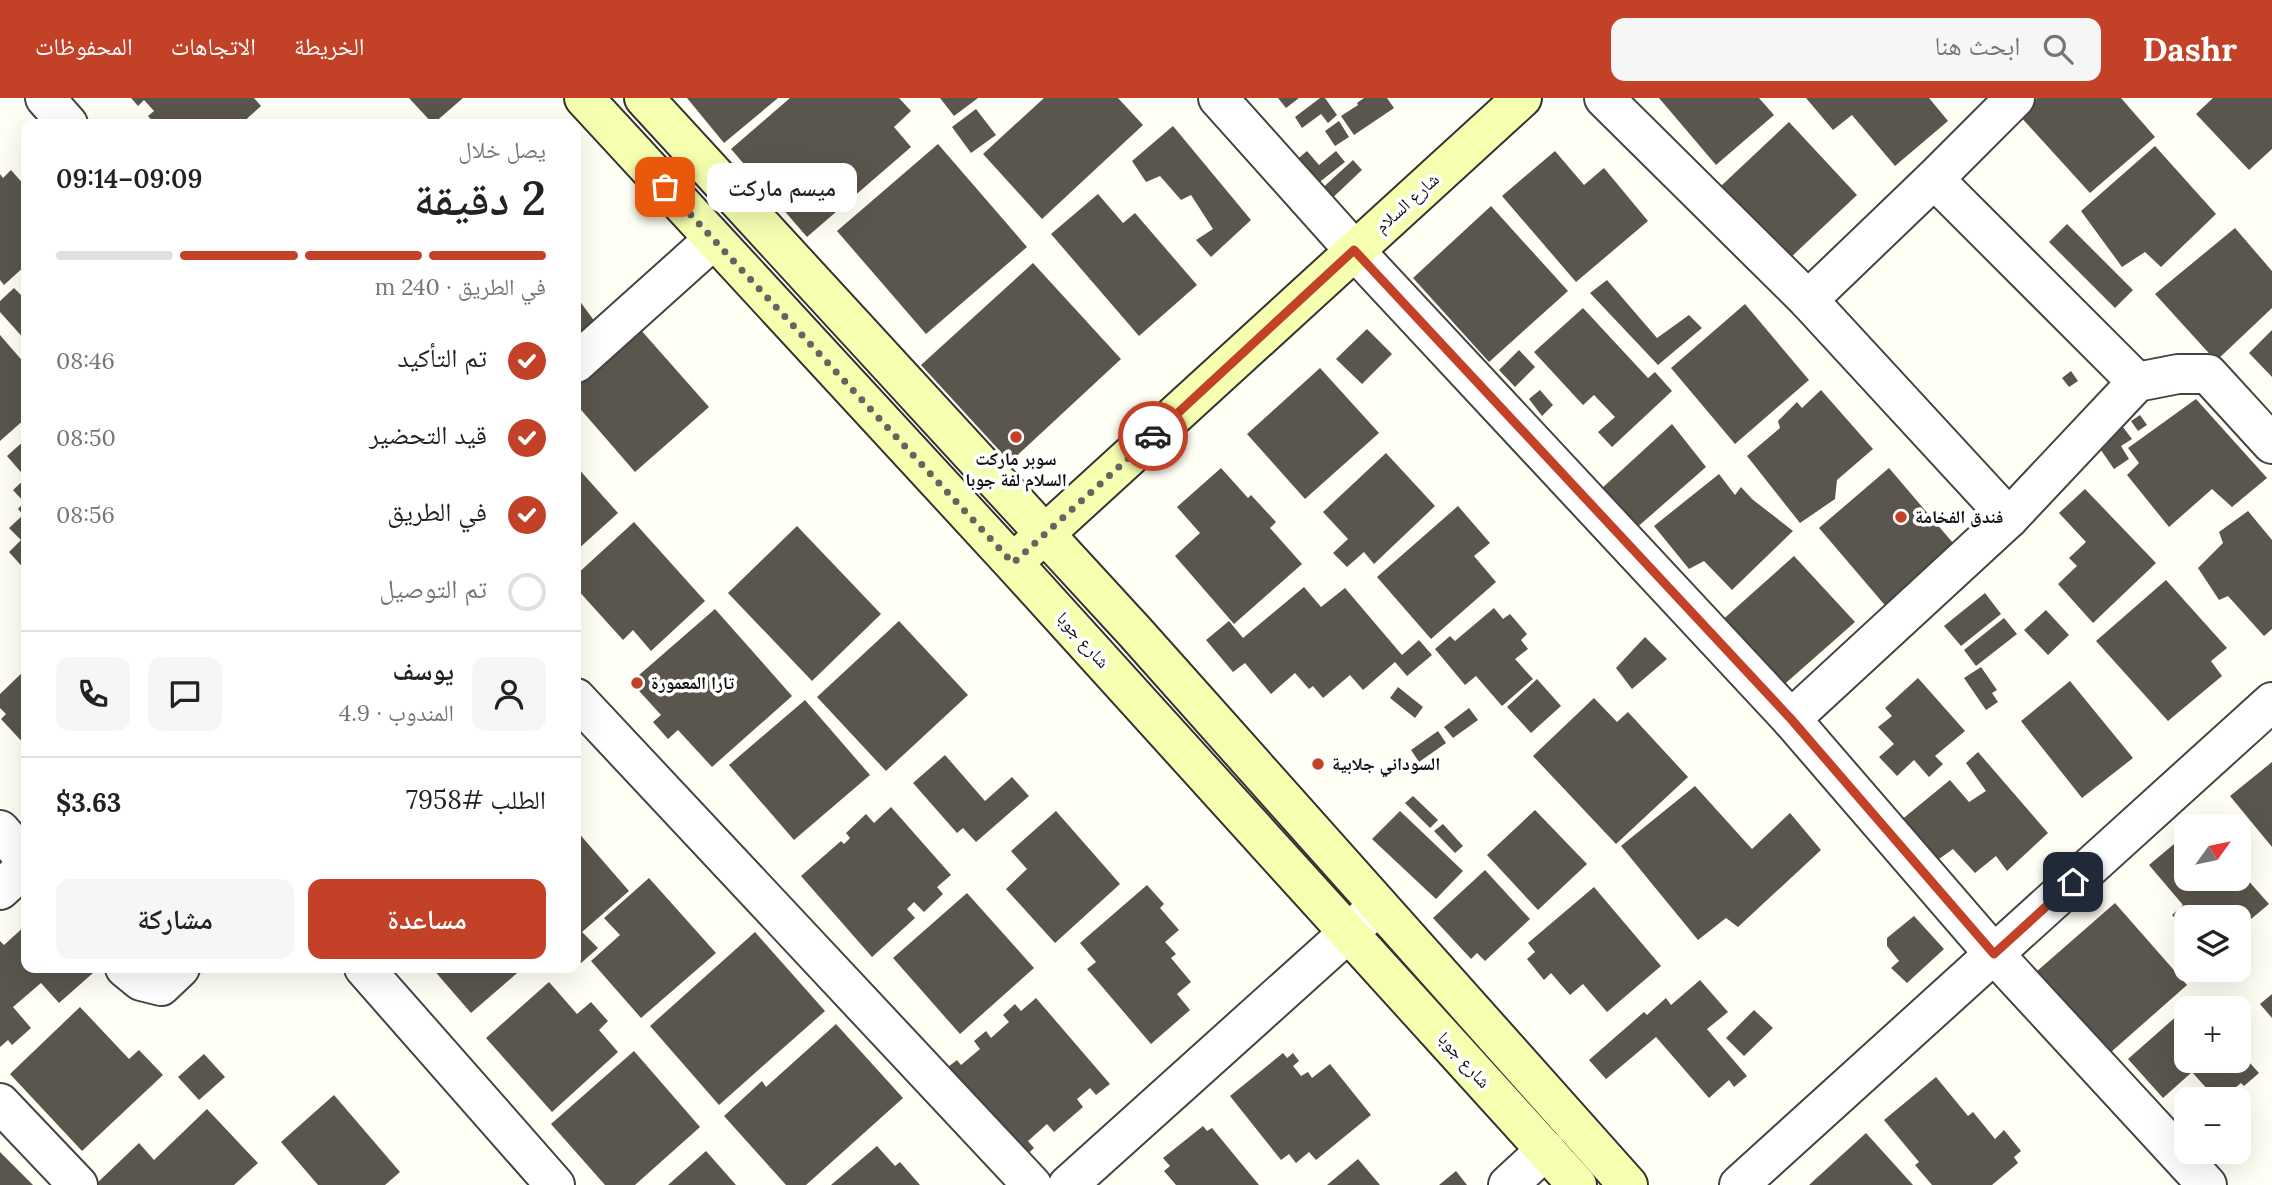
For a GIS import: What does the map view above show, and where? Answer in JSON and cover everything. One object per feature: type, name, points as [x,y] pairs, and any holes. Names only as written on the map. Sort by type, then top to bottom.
[{"type":"street","points":[[45,98],[64,119]]},
{"type":"street","name":"شارع جوبا","points":[[584,98],[1013,563],[1577,1185]]},
{"type":"street","points":[[1218,98],[1354,250],[1791,719],[1994,954],[2207,1185]]},
{"type":"street","name":"شارع السلام","points":[[1013,563],[1522,98]]},
{"type":"street","points":[[1604,98],[1808,300],[2010,518]]},
{"type":"street","points":[[1808,300],[2015,98]]},
{"type":"street","points":[[633,152],[655,110],[1135,632],[1628,1185]]},
{"type":"street","points":[[1934,179],[2137,382]]},
{"type":"street","points":[[581,359],[713,240]]},
{"type":"street","points":[[1791,719],[2010,518],[2137,382],[2178,374],[2208,374],[2272,444]]},
{"type":"street","points":[[1739,1185],[2272,702]]},
{"type":"street","points":[[581,703],[1032,1185]]},
{"type":"street","points":[[0,830],[21,854]]},
{"type":"street","points":[[0,890],[21,871]]},
{"type":"street","points":[[1068,1185],[1378,906]]},
{"type":"street","points":[[131,973],[141,981],[161,986],[175,973]]},
{"type":"street","points":[[368,973],[555,1185]]},
{"type":"street","points":[[0,1103],[78,1185]]},
{"type":"street","points":[[1508,1185],[1546,1150]]},
{"type":"building","points":[[131,98],[254,98],[261,106],[247,119],[151,119],[148,116],[154,111],[144,100],[138,106]]},
{"type":"building","points":[[409,98],[463,98],[439,119],[428,119]]},
{"type":"building","points":[[687,98],[778,98],[724,143]]},
{"type":"building","points":[[790,98],[899,98],[911,111],[894,127],[911,147],[807,237],[731,149]]},
{"type":"building","points":[[940,98],[978,98],[954,116]]},
{"type":"building","points":[[1044,98],[1118,98],[1143,125],[1042,219],[983,154]]},
{"type":"building","points":[[1278,98],[1299,98],[1286,108]]},
{"type":"building","points":[[1320,98],[1325,98],[1337,115],[1328,123],[1321,114],[1302,128],[1295,117]]},
{"type":"building","points":[[1364,98],[1387,98],[1394,108],[1354,135],[1341,116]]},
{"type":"building","points":[[1659,98],[1759,98],[1774,115],[1716,165]]},
{"type":"building","points":[[1806,98],[1929,98],[1948,121],[1895,166],[1852,115],[1833,130]]},
{"type":"building","points":[[2037,98],[2121,98],[2155,137],[2090,193],[2019,115]]},
{"type":"building","points":[[2213,98],[2272,98],[2272,149],[2249,170],[2196,114]]},
{"type":"building","points":[[976,109],[996,135],[971,153],[952,127]]},
{"type":"building","points":[[1339,121],[1349,137],[1335,146],[1325,131]]},
{"type":"building","points":[[1789,122],[1857,195],[1789,259],[1721,186]]},
{"type":"building","points":[[1173,126],[1251,220],[1211,257],[1196,240],[1213,229],[1191,195],[1181,200],[1160,176],[1146,182],[1132,161]]},
{"type":"building","points":[[938,144],[1027,247],[926,334],[837,231]]},
{"type":"building","points":[[2155,146],[2216,214],[2161,267],[2145,252],[2122,267],[2081,211]]},
{"type":"building","points":[[1307,151],[1319,165],[1336,151],[1345,162],[1312,188],[1293,163]]},
{"type":"building","points":[[1555,151],[1584,185],[1604,168],[1648,221],[1576,282],[1502,196]]},
{"type":"building","points":[[1353,160],[1362,170],[1327,203],[1317,193]]},
{"type":"building","points":[[11,170],[21,181],[21,270],[4,285],[0,280],[0,174],[3,178]]},
{"type":"building","points":[[1098,194],[1123,223],[1135,213],[1197,285],[1139,336],[1051,234]]},
{"type":"building","points":[[1491,206],[1568,291],[1489,362],[1413,278]]},
{"type":"building","points":[[2067,224],[2133,290],[2115,308],[2049,242]]},
{"type":"building","points":[[2235,228],[2272,271],[2272,308],[2216,361],[2155,294]]},
{"type":"building","points":[[1033,263],[1121,359],[1010,462],[921,365]]},
{"type":"building","points":[[1607,280],[1657,338],[1689,315],[1702,328],[1658,365],[1590,293]]},
{"type":"building","points":[[14,288],[21,295],[21,335],[0,312],[0,301]]},
{"type":"building","points":[[581,303],[601,330],[581,345]]},
{"type":"building","points":[[1745,304],[1809,380],[1735,444],[1671,368]]},
{"type":"building","points":[[1583,308],[1648,378],[1655,372],[1672,391],[1612,447],[1598,432],[1615,417],[1594,395],[1583,405],[1534,352]]},
{"type":"building","points":[[640,329],[709,407],[635,472],[581,410],[581,382]]},
{"type":"building","points":[[1367,329],[1392,354],[1362,384],[1336,359]]},
{"type":"building","points":[[2272,330],[2272,377],[2249,353]]},
{"type":"building","points":[[0,335],[21,359],[21,422],[0,441]]},
{"type":"building","points":[[1519,350],[1535,367],[1515,387],[1499,370]]},
{"type":"building","points":[[1320,368],[1379,433],[1305,499],[1247,434]]},
{"type":"building","points":[[2071,371],[2078,381],[2069,387],[2062,378]]},
{"type":"building","points":[[1540,390],[1553,405],[1542,416],[1529,399]]},
{"type":"building","points":[[1821,390],[1873,449],[1837,480],[1835,499],[1800,523],[1747,456],[1780,428],[1778,421],[1797,402],[1802,408]]},
{"type":"building","points":[[2196,399],[2267,478],[2232,507],[2212,489],[2169,527],[2127,475],[2139,463],[2128,448]]},
{"type":"building","points":[[2140,415],[2147,425],[2138,431],[2131,421]]},
{"type":"building","points":[[2120,423],[2132,439],[2121,446],[2129,459],[2114,469],[2094,440]]},
{"type":"building","points":[[1672,424],[1706,467],[1634,530],[1600,490]]},
{"type":"building","points":[[21,443],[21,472],[7,456]]},
{"type":"building","points":[[1386,453],[1435,506],[1374,564],[1364,552],[1347,567],[1333,553],[1348,539],[1323,512]]},
{"type":"building","points":[[1221,468],[1248,498],[1251,495],[1276,522],[1270,528],[1302,564],[1234,624],[1175,556],[1200,533],[1177,507]]},
{"type":"building","points":[[1889,468],[1959,550],[1889,610],[1819,528]]},
{"type":"building","points":[[581,472],[618,513],[581,546]]},
{"type":"building","points":[[1719,474],[1735,495],[1741,487],[1793,531],[1732,590],[1704,561],[1689,569],[1654,526]]},
{"type":"building","points":[[21,483],[21,499],[13,490]]},
{"type":"building","points":[[2085,489],[2156,563],[2093,623],[2058,584],[2077,566],[2069,558],[2086,542],[2059,513]]},
{"type":"building","points":[[1458,506],[1490,543],[1474,556],[1496,582],[1431,639],[1377,577]]},
{"type":"building","points":[[2248,511],[2272,540],[2272,629],[2264,636],[2228,596],[2219,600],[2198,568],[2223,543],[2219,532]]},
{"type":"building","points":[[21,517],[21,540],[9,528]]},
{"type":"building","points":[[634,522],[705,601],[651,651],[633,630],[623,640],[581,594],[581,570]]},
{"type":"building","points":[[797,526],[881,614],[812,681],[728,593]]},
{"type":"building","points":[[21,540],[21,565],[9,552]]},
{"type":"building","points":[[1794,556],[1855,622],[1779,689],[1719,623]]},
{"type":"building","points":[[2166,580],[2227,648],[2211,661],[2222,676],[2168,721],[2096,641]]},
{"type":"building","points":[[1304,587],[1321,607],[1345,588],[1402,655],[1419,640],[1432,655],[1407,676],[1395,662],[1363,690],[1350,675],[1323,698],[1313,686],[1309,689],[1295,673],[1271,694],[1245,663],[1233,672],[1206,640],[1229,621],[1243,638]]},
{"type":"building","points":[[1985,593],[2001,614],[1961,646],[1944,626]]},
{"type":"building","points":[[1494,608],[1503,619],[1510,614],[1527,634],[1521,640],[1528,649],[1515,659],[1533,679],[1502,706],[1476,676],[1465,685],[1435,649],[1450,636],[1455,641]]},
{"type":"building","points":[[715,609],[792,696],[712,767],[678,730],[668,739],[653,722],[661,715],[631,682]]},
{"type":"building","points":[[2046,610],[2069,635],[2048,655],[2024,630]]},
{"type":"building","points":[[2004,618],[2017,634],[1976,666],[1964,650]]},
{"type":"building","points":[[899,621],[968,695],[886,771],[817,697]]},
{"type":"building","points":[[1645,637],[1667,659],[1632,689],[1616,668]]},
{"type":"building","points":[[1981,667],[1997,690],[1992,693],[1998,702],[1986,710],[1964,678]]},
{"type":"building","points":[[21,674],[21,741],[1,719],[6,714],[0,708],[0,694]]},
{"type":"building","points":[[1918,678],[1965,731],[1935,756],[1943,764],[1929,777],[1914,760],[1897,776],[1879,757],[1894,744],[1878,727],[1892,716],[1885,708]]},
{"type":"building","points":[[1537,679],[1561,706],[1531,733],[1507,707]]},
{"type":"building","points":[[2070,681],[2133,758],[2082,798],[2021,721]]},
{"type":"building","points":[[1398,687],[1423,707],[1415,718],[1390,698]]},
{"type":"building","points":[[1594,698],[1617,722],[1628,712],[1688,777],[1616,844],[1533,756]]},
{"type":"building","points":[[805,700],[870,775],[794,840],[729,765]]},
{"type":"building","points":[[1469,708],[1478,720],[1453,738],[1444,727]]},
{"type":"building","points":[[1438,731],[1446,743],[1419,762],[1411,750]]},
{"type":"building","points":[[1978,752],[2048,833],[2007,871],[1996,856],[1975,873],[1953,849],[1932,864],[1900,821],[1950,780],[1969,802],[1986,791],[1966,763]]},
{"type":"building","points":[[945,755],[985,801],[1012,777],[1029,796],[976,842],[963,828],[957,833],[913,783]]},
{"type":"building","points":[[2272,762],[2272,847],[2251,822],[2251,814],[2245,814],[2230,796]]},
{"type":"building","points":[[1695,786],[1752,849],[1790,813],[1821,850],[1738,927],[1726,918],[1698,940],[1621,846]]},
{"type":"building","points":[[1413,796],[1438,820],[1430,828],[1405,803]]},
{"type":"building","points":[[891,807],[951,875],[937,887],[943,894],[924,912],[914,902],[907,909],[915,918],[872,957],[801,876],[841,841],[844,844],[850,838],[846,833],[866,814],[874,823]]},
{"type":"building","points":[[1535,810],[1587,864],[1538,910],[1487,855]]},
{"type":"building","points":[[1056,811],[1120,884],[1055,943],[1006,889],[1027,869],[1011,851]]},
{"type":"building","points":[[1400,811],[1463,871],[1436,899],[1372,839]]},
{"type":"building","points":[[1443,824],[1463,846],[1455,853],[1434,831]]},
{"type":"building","points":[[581,836],[629,891],[582,932],[598,948],[581,963]]},
{"type":"building","points":[[2174,844],[2174,891],[2251,891],[2251,884],[2269,904],[2251,919],[2251,905],[2183,905],[2149,865]]},
{"type":"building","points":[[1485,870],[1530,919],[1485,961],[1477,953],[1471,959],[1433,918]]},
{"type":"building","points":[[649,878],[716,953],[641,1018],[591,961],[620,935],[604,918]]},
{"type":"building","points":[[1147,885],[1164,904],[1160,908],[1179,930],[1165,942],[1176,954],[1171,958],[1191,982],[1177,994],[1190,1010],[1151,1044],[1087,969],[1096,962],[1080,943]]},
{"type":"building","points":[[1594,887],[1661,966],[1607,1012],[1583,984],[1570,995],[1551,973],[1544,980],[1527,959],[1535,952],[1528,943]]},
{"type":"building","points":[[967,893],[1034,968],[960,1034],[893,958]]},
{"type":"building","points":[[2115,903],[2174,970],[2174,982],[2184,982],[2187,985],[2110,1053],[2036,972]]},
{"type":"building","points":[[1914,916],[1944,949],[1907,983],[1891,968],[1899,961],[1887,946],[1887,938]]},
{"type":"building","points":[[21,930],[21,973],[93,973],[59,1003],[41,983],[13,1007],[31,1028],[12,1045],[8,1040],[0,1047],[0,941],[4,945]]},
{"type":"building","points":[[755,932],[825,1011],[719,1105],[650,1026]]},
{"type":"building","points":[[436,973],[517,973],[471,1013]]},
{"type":"building","points":[[1700,980],[1728,1012],[1707,1029],[1747,1076],[1734,1087],[1729,1080],[1709,1098],[1656,1037],[1606,1079],[1589,1060],[1644,1012],[1647,1015],[1666,998],[1671,1005]]},
{"type":"building","points":[[549,982],[577,1014],[591,1002],[608,1021],[599,1030],[618,1052],[552,1112],[486,1038]]},
{"type":"building","points":[[2272,994],[2272,1018],[2260,1004]]},
{"type":"building","points":[[1036,998],[1110,1084],[1096,1095],[1090,1088],[1077,1099],[1083,1107],[1054,1132],[1047,1124],[1028,1141],[1034,1148],[1022,1159],[944,1070],[957,1060],[961,1065],[980,1049],[974,1041],[986,1031],[991,1038],[1009,1022],[1003,1015],[1015,1004],[1021,1011]]},
{"type":"building","points":[[80,1007],[129,1059],[139,1050],[163,1075],[82,1151],[10,1074]]},
{"type":"building","points":[[1754,1010],[1773,1028],[1744,1056],[1726,1038]]},
{"type":"building","points":[[2174,1018],[2174,1073],[2191,1073],[2163,1098],[2128,1059]]},
{"type":"building","points":[[836,1024],[903,1098],[806,1185],[786,1185],[724,1116],[762,1081],[766,1087]]},
{"type":"building","points":[[634,1051],[700,1127],[635,1185],[605,1185],[551,1124]]},
{"type":"building","points":[[1283,1053],[1287,1058],[1293,1053],[1299,1061],[1293,1066],[1301,1076],[1308,1072],[1312,1078],[1330,1064],[1371,1115],[1316,1160],[1309,1152],[1296,1163],[1289,1154],[1281,1160],[1230,1096]]},
{"type":"building","points":[[204,1054],[225,1077],[199,1100],[178,1077]]},
{"type":"building","points":[[2251,1064],[2259,1073],[2244,1086],[2241,1083],[2236,1087],[2205,1087],[2193,1073],[2251,1073]]},
{"type":"building","points":[[1936,1077],[1968,1116],[1973,1112],[1995,1139],[2004,1130],[2021,1151],[2014,1157],[2018,1163],[1992,1185],[1932,1185],[1915,1165],[1919,1162],[1884,1120]]},
{"type":"building","points":[[334,1095],[400,1172],[385,1185],[318,1185],[281,1142]]},
{"type":"building","points":[[207,1109],[258,1163],[234,1185],[95,1185],[139,1143],[154,1160]]},
{"type":"building","points":[[1203,1126],[1207,1131],[1212,1128],[1259,1185],[1176,1185],[1164,1171],[1170,1166],[1163,1158]]},
{"type":"building","points":[[1866,1133],[1913,1185],[1809,1185]]},
{"type":"building","points":[[877,1146],[895,1166],[900,1162],[920,1185],[831,1185]]},
{"type":"building","points":[[706,1151],[736,1185],[668,1185]]},
{"type":"building","points":[[0,1152],[33,1185],[0,1185]]},
{"type":"building","points":[[1358,1159],[1380,1185],[1327,1185]]},
{"type":"building","points":[[1456,1171],[1467,1185],[1439,1185]]},
{"type":"way so far","points":[[665,187],[1013,563],[1153,436]]},
{"type":"place","name":"ميسم ماركت","points":[[665,187]]},
{"type":"place","name":"سوبر ماركت السلام لفة جوبا","points":[[1016,437]]},
{"type":"place","name":"فندق الفخامة","points":[[1901,517]]},
{"type":"place","name":"تارا المعمورة","points":[[637,683]]},
{"type":"place","name":"السوداني جلابية","points":[[1318,764]]},
{"type":"route","points":[[1153,436],[1354,250],[1791,719],[1994,954],[2073,882]]}]
